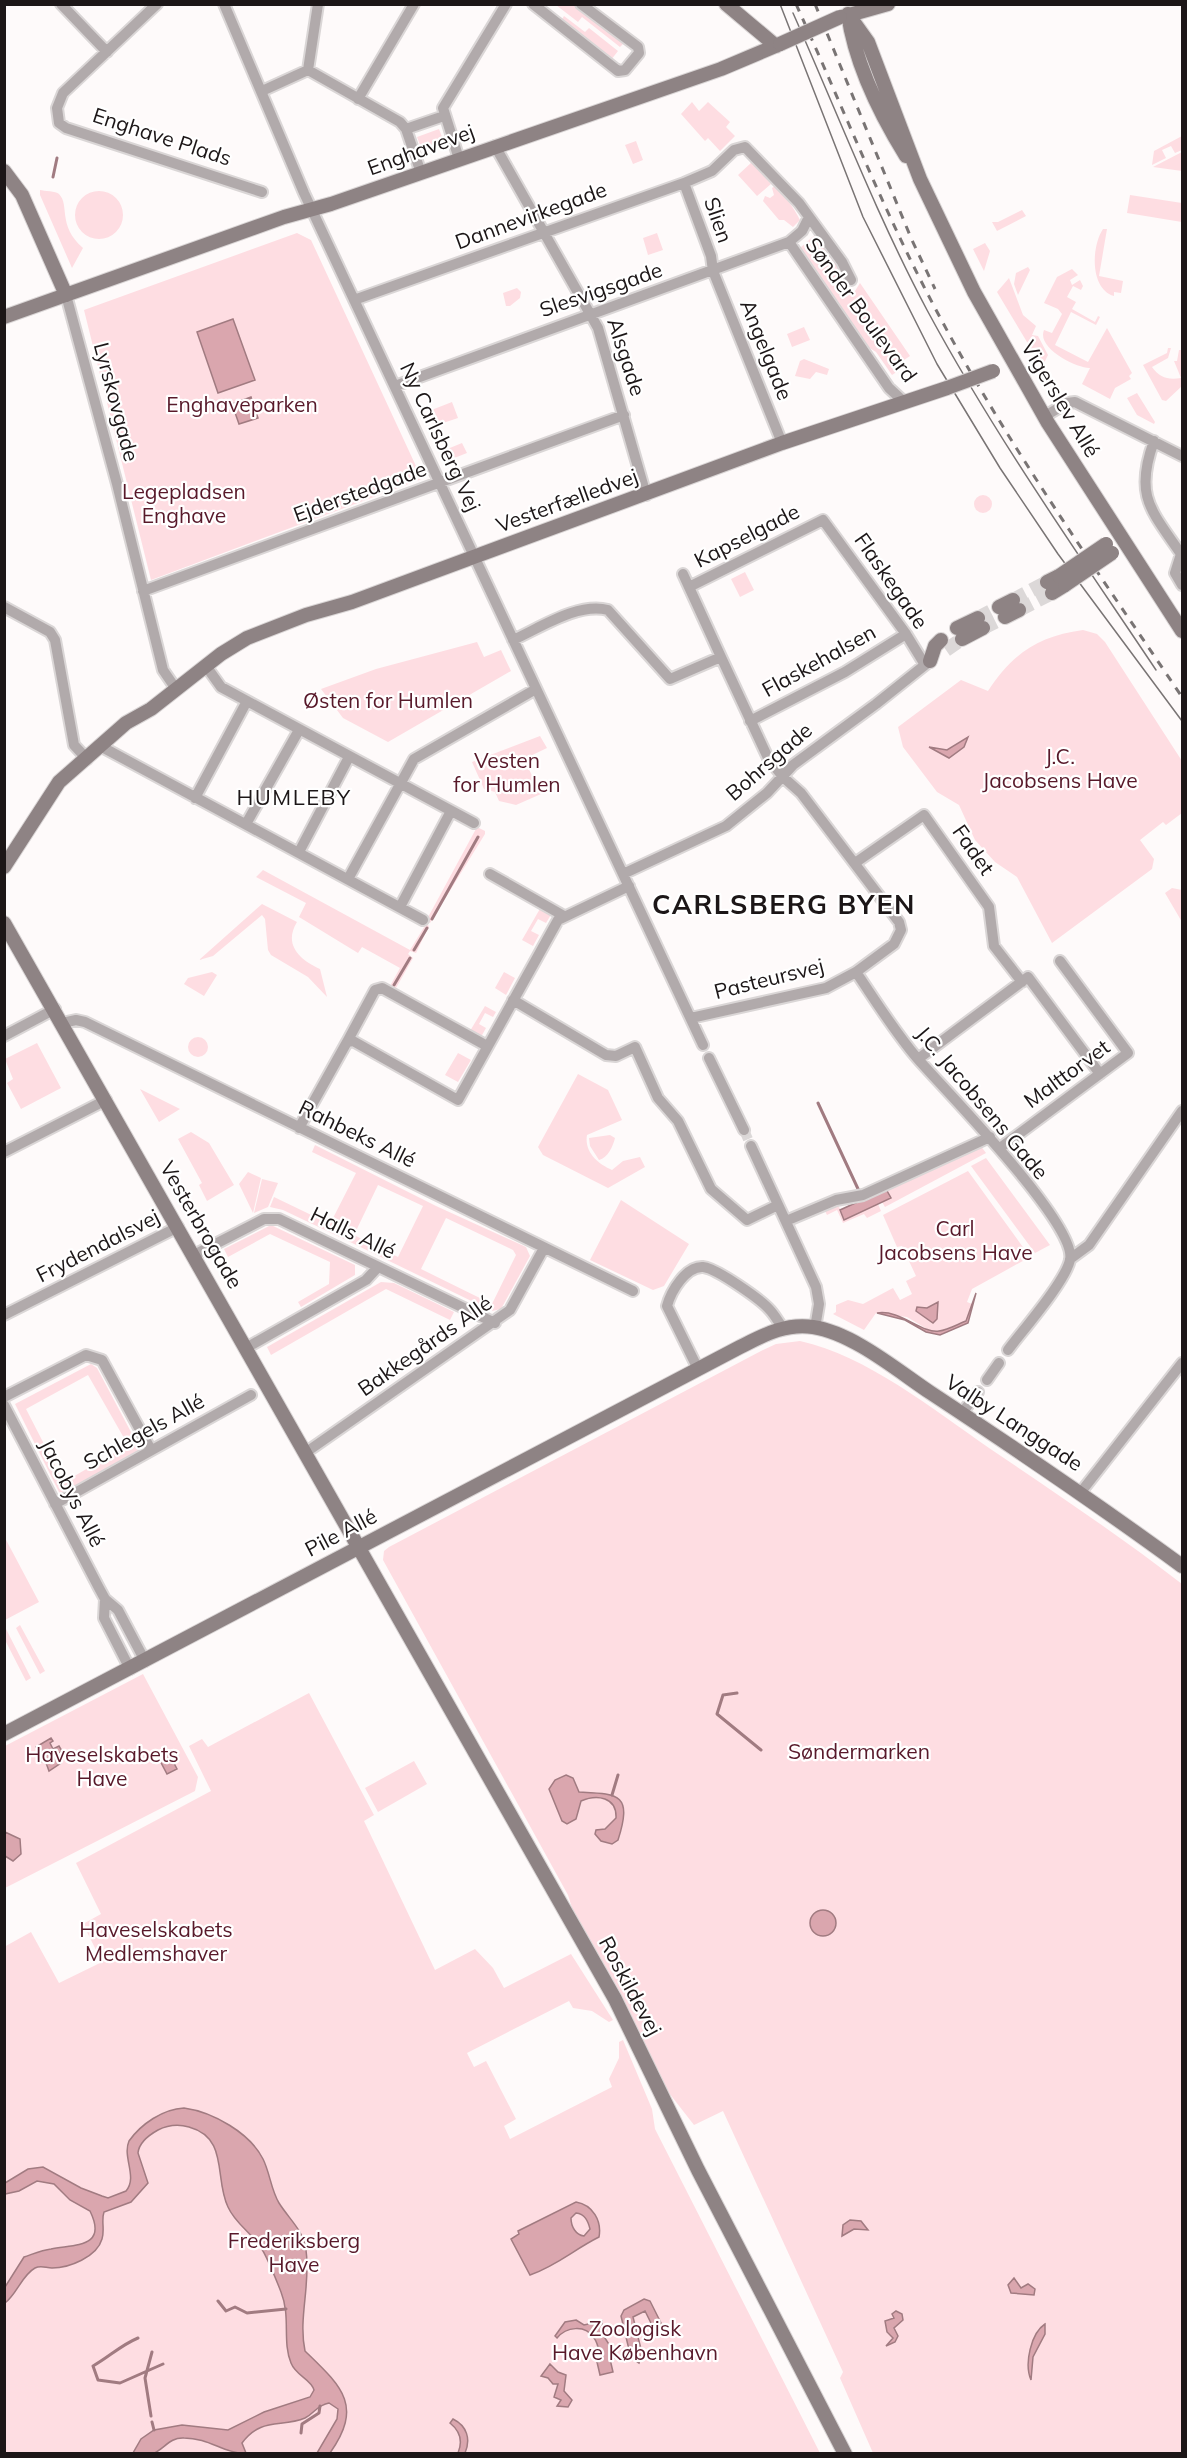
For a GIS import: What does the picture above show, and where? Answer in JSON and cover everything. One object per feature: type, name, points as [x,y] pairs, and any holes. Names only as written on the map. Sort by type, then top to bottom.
[{"type":"street","points":[[61,4],[107,52],[157,4]]},
{"type":"street","name":"Ny Carlsberg Vej","points":[[224,4],[312,209],[703,1046]]},
{"type":"street","points":[[308,70],[318,4]]},
{"type":"street","points":[[358,99],[414,4]]},
{"type":"street","points":[[459,159],[444,116],[444,105],[506,4]]},
{"type":"street","points":[[533,4],[618,71],[625,70],[639,53],[638,47],[581,4]]},
{"type":"street","points":[[726,4],[778,45]]},
{"type":"street","name":"Enghavevej","points":[[4,317],[719,70],[849,12],[888,4]]},
{"type":"street","name":"Vigerslev Allé","points":[[849,12],[868,42],[920,179],[974,292],[1013,364],[1182,631]]},
{"type":"street","name":"Enghave Plads","points":[[107,52],[63,93],[57,113],[59,123],[66,128],[262,192]]},
{"type":"street","points":[[262,91],[308,70]]},
{"type":"street","points":[[308,70],[400,122],[406,129],[421,173]]},
{"type":"street","points":[[406,129],[444,116]]},
{"type":"street","name":"Alsgade","points":[[495,146],[598,328],[646,495]]},
{"type":"street","name":"Sønder Boulevard","points":[[718,166],[734,150],[748,148],[799,203],[842,262],[851,280]]},
{"type":"street","name":"Dannevirkegade","points":[[354,300],[684,183],[718,166]]},
{"type":"street","points":[[4,171],[22,195],[66,296]]},
{"type":"street","name":"Slien","points":[[684,183],[711,256],[713,271]]},
{"type":"street","name":"Slesvigsgade","points":[[395,386],[789,242],[802,231],[809,217]]},
{"type":"street","name":"Sønder Boulevard","points":[[789,242],[889,388],[903,401]]},
{"type":"street","name":"Angelgade","points":[[713,271],[782,443]]},
{"type":"street","name":"Lyrskovgade","points":[[66,296],[163,669],[176,689]]},
{"type":"street","name":"Vesterfælledvej","points":[[4,867],[56,786],[126,723],[151,709],[236,644],[263,630],[352,602],[782,443],[1013,364]]},
{"type":"street","points":[[1045,416],[1067,403],[1075,402],[1182,456]]},
{"type":"street","name":"Ejderstedgade","points":[[143,591],[624,415]]},
{"type":"street","points":[[1154,441],[1146,464],[1145,488],[1152,511],[1181,554],[1175,573],[1182,585]]},
{"type":"street","name":"Kapselgade","points":[[689,587],[823,520]]},
{"type":"street","name":"Flaskegade","points":[[823,520],[927,663]]},
{"type":"street","points":[[1056,584],[1109,549],[1124,542]]},
{"type":"street","points":[[683,574],[768,758],[783,777],[801,793],[855,863]]},
{"type":"street","points":[[1002,612],[1016,605]]},
{"type":"street","points":[[4,607],[50,632],[55,640],[74,745],[87,759]]},
{"type":"street","points":[[513,640],[575,613],[598,608],[608,610],[670,679],[721,657]]},
{"type":"street","points":[[960,634],[981,623]]},
{"type":"street","name":"Flaskehalsen","points":[[750,721],[845,672],[906,634]]},
{"type":"street","name":"Bohrsgade","points":[[623,874],[726,826],[750,809],[800,759],[927,663],[935,646],[943,645]]},
{"type":"street","points":[[206,666],[221,687],[474,823]]},
{"type":"street","points":[[348,879],[414,759],[536,689]]},
{"type":"street","points":[[195,798],[247,701]]},
{"type":"street","points":[[246,824],[299,730]]},
{"type":"street","points":[[102,747],[423,920]]},
{"type":"street","points":[[298,852],[349,757]]},
{"type":"street","points":[[400,907],[451,811]]},
{"type":"street","name":"Fadet","points":[[855,863],[924,815],[989,907],[994,946],[1025,980],[1100,1074]]},
{"type":"street","name":"Pasteursvej","points":[[691,1018],[826,988],[856,972],[894,944],[901,930],[899,922],[855,863]]},
{"type":"street","points":[[490,874],[564,916]]},
{"type":"street","points":[[347,1042],[353,1041],[458,1100],[558,920],[629,886]]},
{"type":"street","name":"Vesterbrogade","points":[[4,923],[55,1009],[359,1548]]},
{"type":"street","name":"Malttorvet","points":[[1000,1148],[1128,1053],[1060,961]]},
{"type":"street","name":"J.C. Jacobsens Gade","points":[[856,972],[918,1059],[1000,1148],[1061,1230],[1071,1259]]},
{"type":"street","points":[[918,1059],[1025,980]]},
{"type":"street","points":[[299,1128],[375,990],[382,988],[487,1046]]},
{"type":"street","points":[[513,1000],[606,1055],[616,1056],[634,1047],[658,1098],[678,1121],[711,1189],[747,1220],[778,1205]]},
{"type":"street","points":[[4,1036],[55,1009]]},
{"type":"street","name":"Rahbeks Allé","points":[[62,1023],[76,1020],[86,1022],[633,1290]]},
{"type":"street","points":[[709,1058],[744,1130]]},
{"type":"street","points":[[4,1152],[106,1101]]},
{"type":"street","points":[[1008,1350],[1063,1274],[1071,1259],[1089,1245],[1182,1111]]},
{"type":"street","points":[[786,1221],[836,1200],[863,1195],[990,1137]]},
{"type":"street","points":[[751,1146],[818,1296],[815,1328]]},
{"type":"street","name":"Halls Allé","points":[[194,1255],[272,1218],[495,1323]]},
{"type":"street","name":"Frydendalsvej","points":[[4,1315],[178,1227]]},
{"type":"street","name":"Bakkegårds Allé","points":[[305,1453],[495,1323],[510,1310],[544,1248]]},
{"type":"street","points":[[246,1348],[366,1280],[378,1267]]},
{"type":"street","points":[[698,1369],[668,1306],[682,1279],[692,1270],[705,1267],[767,1307],[783,1328]]},
{"type":"street","name":"Pile Allé","points":[[4,1734],[769,1332],[783,1328],[815,1328]]},
{"type":"street","name":"Valby Langgade","points":[[815,1328],[866,1350],[1081,1492],[1182,1566]]},
{"type":"street","points":[[4,1397],[86,1355],[97,1356],[102,1360],[151,1450]]},
{"type":"street","points":[[987,1380],[999,1363]]},
{"type":"street","points":[[1081,1492],[1182,1363]]},
{"type":"street","points":[[962,1413],[978,1392]]},
{"type":"street","name":"Schlegels Allé","points":[[55,1503],[250,1395]]},
{"type":"street","name":"Jacobys Allé","points":[[4,1405],[105,1599],[118,1610],[145,1661]]},
{"type":"street","name":"Roskildevej","points":[[359,1548],[615,1999],[702,2176],[845,2454]]},
{"type":"street","name":"Jacobys Allé","points":[[105,1599],[104,1618],[130,1669]]},
{"type":"green space","points":[[556,5],[575,5],[624,43],[620,47],[582,17],[578,22]]},
{"type":"green space","points":[[564,16],[585,32],[589,28],[618,51],[611,60],[561,21]]},
{"type":"green space","points":[[692,102],[699,111],[708,102],[730,122],[726,127],[735,136],[720,151],[708,138],[705,141],[681,114]]},
{"type":"green space","points":[[439,129],[445,145],[423,153],[417,137]]},
{"type":"green space","points":[[1182,136],[1182,150],[1175,153],[1171,146],[1162,150],[1166,158],[1152,165],[1154,151]]},
{"type":"green space","points":[[636,141],[643,160],[633,164],[625,145]]},
{"type":"green space","points":[[1182,152],[1182,171],[1153,167]]},
{"type":"green space","points":[[752,162],[771,184],[757,196],[738,175]]},
{"type":"green space","points":[[775,186],[795,210],[800,220],[793,227],[784,220],[779,220],[763,201],[765,196],[770,198],[774,195],[772,188]]},
{"type":"green space","points":[[40,190],[59,194],[64,204],[70,231],[83,248],[72,268],[40,195]]},
{"type":"green space","points":[[94,191],[104,191],[116,198],[123,210],[123,220],[116,232],[104,239],[94,239],[79,228],[75,220],[75,210],[86,195]]},
{"type":"green space","points":[[1130,195],[1182,203],[1182,222],[1127,213]]},
{"type":"green space","points":[[1022,210],[1026,216],[997,231],[992,222],[998,222]]},
{"type":"green space","points":[[1103,229],[1107,229],[1099,276],[1123,281],[1121,293],[1114,292],[1114,296],[1100,285],[1095,267],[1096,246]]},
{"type":"green space","points":[[818,232],[841,264],[842,284],[846,291],[855,291],[860,283],[910,356],[898,364],[898,371],[892,375],[876,352],[868,347],[800,248]]},
{"type":"green space","name":"Enghaveparken","points":[[297,233],[311,240],[422,479],[151,580],[84,310]]},
{"type":"green space","points":[[657,233],[663,250],[648,255],[643,238]]},
{"type":"green space","points":[[985,243],[990,251],[984,271],[973,249]]},
{"type":"green space","points":[[1028,267],[1030,270],[1018,295],[1014,284],[1016,273]]},
{"type":"green space","points":[[1072,269],[1078,275],[1070,280],[1072,285],[1080,280],[1083,286],[1081,290],[1073,286],[1067,297],[1076,302],[1072,309],[1095,322],[1098,316],[1100,317],[1096,325],[1071,312],[1055,345],[1088,362],[1107,328],[1132,373],[1129,376],[1131,379],[1115,388],[1110,399],[1082,384],[1090,368],[1077,365],[1052,351],[1043,337],[1044,330],[1052,333],[1062,314],[1058,309],[1044,303],[1057,277]]},
{"type":"green space","points":[[1009,278],[1023,315],[1036,326],[1032,335],[1038,336],[1048,355],[1042,367],[997,292]]},
{"type":"green space","points":[[517,288],[521,292],[520,298],[510,306],[506,306],[503,293]]},
{"type":"green space","points":[[804,327],[810,340],[792,347],[787,334]]},
{"type":"green space","points":[[1168,348],[1171,348],[1168,358],[1152,367],[1158,374],[1165,377],[1181,378],[1174,361],[1177,361],[1179,350],[1182,350],[1182,386],[1166,401],[1162,400],[1143,365],[1167,353]]},
{"type":"green space","points":[[804,359],[829,369],[827,375],[816,372],[810,379],[795,376],[800,361]]},
{"type":"green space","points":[[1137,393],[1155,422],[1154,424],[1137,415],[1127,398]]},
{"type":"green space","points":[[452,402],[458,418],[434,426],[429,411]]},
{"type":"green space","points":[[462,443],[467,453],[444,462],[440,452]]},
{"type":"green space","points":[[983,495],[989,498],[992,504],[989,510],[983,513],[977,510],[974,504],[977,498]]},
{"type":"green space","points":[[745,572],[754,590],[740,597],[731,579]]},
{"type":"green space","name":"J.C. Jacobsens Have","points":[[1083,630],[1097,634],[1105,642],[1182,761],[1182,813],[1166,825],[1163,822],[1140,840],[1154,859],[1152,869],[1052,943],[1017,877],[995,862],[975,840],[959,805],[937,792],[903,747],[898,727],[961,680],[988,691],[1007,667],[1028,649],[1053,637]]},
{"type":"green space","name":"Østen for Humlen","points":[[477,642],[484,657],[501,650],[511,671],[388,742],[343,718],[321,689],[376,669]]},
{"type":"green space","name":"Vesten for Humlen","points":[[540,736],[547,748],[524,759],[541,794],[516,805],[499,801],[495,792],[484,789],[472,762]]},
{"type":"green space","points":[[477,827],[485,831],[485,834],[430,923],[426,921]]},
{"type":"green space","points":[[263,870],[410,950],[426,924],[429,926],[416,953],[410,951],[408,954],[413,958],[396,988],[390,986],[400,968],[362,947],[358,953],[299,917],[306,903],[256,877]]},
{"type":"green space","points":[[1172,888],[1182,890],[1182,922],[1165,893]]},
{"type":"green space","points":[[262,904],[297,922],[293,930],[293,945],[300,956],[320,969],[327,997],[308,977],[271,955],[268,950],[265,919],[262,915],[213,956],[199,960]]},
{"type":"green space","points":[[541,907],[552,913],[546,923],[538,919],[531,931],[539,935],[533,946],[522,940]]},
{"type":"green space","points":[[212,972],[217,975],[204,996],[184,984],[188,978]]},
{"type":"green space","points":[[504,972],[515,978],[506,995],[495,988]]},
{"type":"green space","points":[[485,1006],[496,1012],[493,1017],[485,1013],[479,1024],[486,1028],[481,1037],[470,1031]]},
{"type":"green space","points":[[198,1037],[205,1040],[208,1047],[205,1054],[198,1057],[191,1054],[188,1047],[191,1040]]},
{"type":"green space","points":[[37,1043],[61,1088],[21,1109],[7,1083],[13,1079],[5,1059]]},
{"type":"green space","points":[[458,1053],[471,1060],[458,1082],[445,1075]]},
{"type":"green space","points":[[578,1074],[608,1090],[622,1120],[587,1135],[588,1147],[593,1157],[612,1170],[623,1161],[640,1157],[645,1167],[608,1188],[543,1155],[538,1147]]},
{"type":"green space","points":[[140,1089],[180,1109],[159,1122]]},
{"type":"green space","points":[[191,1132],[209,1143],[234,1185],[207,1201],[199,1185],[202,1183],[178,1139]]},
{"type":"green space","points":[[610,1135],[615,1138],[611,1148],[605,1157],[599,1160],[590,1146],[589,1138]]},
{"type":"green space","points":[[315,1145],[436,1206],[526,1247],[530,1256],[501,1309],[492,1311],[283,1210],[270,1207],[274,1197],[330,1224],[356,1173],[312,1152]],"holes":[[[378,1185],[423,1206],[398,1257],[354,1235]],[[446,1218],[513,1250],[516,1255],[492,1304],[421,1269]]]},
{"type":"green space","points":[[980,1145],[986,1153],[885,1207],[882,1202],[891,1198],[886,1189]]},
{"type":"green space","points":[[986,1158],[1050,1245],[1035,1253],[971,1166]]},
{"type":"green space","name":"Carl Jacobsens Have","points":[[968,1171],[1030,1257],[972,1289],[967,1302],[972,1304],[966,1321],[938,1332],[927,1329],[907,1317],[876,1313],[864,1330],[833,1314],[836,1312],[836,1305],[848,1300],[863,1304],[893,1288],[900,1300],[912,1294],[906,1281],[916,1276],[902,1246],[897,1247],[883,1215]]},
{"type":"green space","points":[[248,1172],[261,1178],[253,1213],[239,1184]]},
{"type":"green space","points":[[262,1179],[278,1183],[268,1207],[254,1213]]},
{"type":"green space","points":[[621,1200],[689,1244],[664,1286],[653,1290],[590,1260]]},
{"type":"green space","points":[[878,1204],[881,1211],[867,1218],[864,1214],[843,1223],[837,1210],[827,1215],[825,1211],[838,1205],[845,1219]]},
{"type":"green space","points":[[271,1225],[355,1265],[355,1275],[301,1307],[298,1302],[329,1284],[330,1262],[270,1234],[228,1257],[224,1249]]},
{"type":"green space","points":[[381,1282],[394,1283],[454,1312],[450,1320],[386,1289],[271,1355],[267,1347]]},
{"type":"green space","name":"Søndermarken","points":[[800,1341],[825,1348],[850,1359],[899,1386],[1087,1514],[1182,1584],[1182,2453],[873,2453],[840,2378],[843,2372],[723,2111],[694,2125],[669,2093],[621,1996],[573,1911],[568,1895],[383,1560],[384,1551],[389,1547],[761,1351],[776,1344]]},
{"type":"green space","points":[[91,1364],[97,1368],[140,1449],[138,1454],[64,1494],[60,1494],[15,1404]],"holes":[[[88,1375],[124,1438],[126,1446],[71,1478],[61,1477],[26,1409]]]},
{"type":"green space","points":[[4,1536],[39,1602],[5,1620],[4,1620]]},
{"type":"green space","points":[[20,1625],[45,1671],[40,1674],[16,1628]]},
{"type":"green space","points":[[5,1627],[31,1678],[26,1681],[5,1640]]},
{"type":"green space","name":"Haveselskabets Have","points":[[143,1674],[198,1777],[195,1791],[5,1888],[5,1746]]},
{"type":"green space","name":"Frederiksberg Have","points":[[309,1693],[374,1815],[364,1821],[435,1970],[475,1949],[493,1968],[504,1988],[571,1954],[613,2020],[609,2022],[592,2011],[573,2008],[569,2001],[467,2053],[474,2067],[486,2061],[516,2119],[504,2126],[510,2139],[612,2087],[609,2079],[619,2058],[619,2042],[623,2040],[652,2109],[655,2129],[820,2453],[5,2453],[4,1947],[31,1932],[59,1983],[102,1962],[83,1924],[101,1914],[76,1863],[211,1791],[189,1746],[202,1739],[208,1747]]},
{"type":"green space","points":[[414,1761],[427,1784],[378,1812],[365,1788]]},
{"type":"shaded area","points":[[233,319],[255,380],[218,393],[197,332]]},
{"type":"shaded area","points":[[251,397],[258,418],[239,424],[232,404]]},
{"type":"shaded area","points":[[968,737],[964,747],[949,758],[929,747],[947,750]]},
{"type":"shaded area","points":[[886,1189],[891,1198],[844,1220],[840,1210]]},
{"type":"shaded area","points":[[976,1293],[968,1323],[940,1335],[926,1332],[905,1320],[877,1313],[894,1315],[932,1331],[942,1330],[966,1321]]},
{"type":"shaded area","points":[[938,1302],[937,1319],[933,1323],[916,1311],[917,1307],[927,1308]]},
{"type":"shaded area","points":[[51,1738],[53,1741],[50,1743],[53,1749],[59,1746],[62,1751],[56,1755],[61,1763],[49,1771],[45,1760],[41,1762],[38,1757],[42,1754],[36,1747]]},
{"type":"shaded area","points":[[167,1750],[177,1769],[167,1774],[157,1755]]},
{"type":"shaded area","points":[[566,1775],[573,1778],[579,1792],[604,1794],[619,1799],[624,1813],[618,1840],[612,1844],[601,1841],[595,1834],[596,1830],[605,1829],[616,1818],[613,1806],[605,1799],[593,1798],[581,1801],[576,1819],[567,1824],[562,1821],[549,1789],[555,1780]]},
{"type":"shaded area","points":[[5,1832],[20,1839],[21,1854],[13,1861],[5,1856]]},
{"type":"shaded area","points":[[823,1910],[832,1914],[836,1923],[832,1932],[823,1936],[814,1932],[810,1923],[814,1914]]},
{"type":"shaded area","points":[[184,2108],[218,2119],[240,2132],[249,2141],[263,2159],[279,2203],[296,2225],[305,2243],[307,2275],[303,2339],[305,2351],[338,2386],[347,2409],[346,2422],[330,2453],[317,2453],[337,2419],[338,2409],[329,2403],[322,2405],[305,2418],[272,2424],[256,2430],[242,2443],[246,2453],[231,2451],[202,2440],[179,2438],[152,2454],[133,2453],[141,2439],[154,2430],[182,2425],[228,2430],[264,2412],[310,2397],[314,2390],[291,2363],[287,2346],[286,2311],[281,2292],[260,2246],[228,2207],[215,2150],[210,2140],[202,2132],[189,2127],[173,2126],[162,2128],[142,2142],[138,2153],[148,2183],[131,2202],[104,2212],[102,2239],[94,2251],[82,2260],[66,2266],[35,2268],[30,2271],[5,2303],[5,2287],[24,2257],[44,2250],[79,2245],[92,2238],[95,2232],[90,2211],[70,2200],[54,2184],[37,2181],[19,2191],[5,2194],[5,2183],[28,2169],[43,2167],[81,2188],[108,2198],[126,2191],[131,2180],[127,2154],[129,2141],[153,2118],[168,2111]]},
{"type":"shaded area","points":[[576,2202],[592,2210],[598,2220],[600,2231],[599,2237],[549,2267],[530,2275],[511,2239],[519,2234],[518,2231]],"holes":[[[576,2213],[586,2218],[588,2223],[590,2229],[584,2236],[574,2230],[571,2218]]]},
{"type":"shaded area","points":[[850,2220],[861,2221],[868,2230],[854,2229],[842,2236],[843,2225]]},
{"type":"shaded area","points":[[1014,2278],[1021,2288],[1028,2284],[1035,2289],[1034,2295],[1011,2293],[1008,2285]]},
{"type":"shaded area","points":[[644,2299],[650,2301],[664,2329],[653,2327],[645,2311],[633,2317],[642,2353],[639,2363],[631,2358],[621,2316],[624,2310]]},
{"type":"shaded area","points":[[896,2311],[902,2314],[903,2320],[894,2328],[898,2336],[895,2342],[886,2346],[893,2338],[887,2332],[885,2321],[894,2318],[892,2314]]},
{"type":"shaded area","points":[[576,2320],[584,2325],[602,2321],[603,2335],[612,2349],[614,2358],[610,2359],[613,2372],[600,2375],[597,2362],[601,2361],[598,2346],[594,2338],[586,2331],[570,2329],[557,2338],[555,2336],[565,2322]]},
{"type":"shaded area","points":[[1045,2324],[1045,2334],[1033,2357],[1031,2380],[1028,2366],[1030,2349],[1036,2334]]},
{"type":"shaded area","points":[[550,2364],[558,2372],[566,2375],[564,2391],[572,2400],[568,2407],[557,2406],[561,2400],[554,2397],[558,2384],[553,2384],[548,2378],[541,2376]]},
{"type":"shaded area","points":[[453,2419],[465,2429],[468,2443],[465,2453],[458,2453],[460,2440],[456,2429],[450,2423]]},
{"type":"waterway","points":[[53,177],[57,158]]},
{"type":"waterway","points":[[432,919],[478,837]]},
{"type":"waterway","points":[[414,950],[427,928]]},
{"type":"waterway","points":[[394,985],[410,958]]},
{"type":"waterway","points":[[818,1103],[859,1191]]},
{"type":"waterway","points":[[737,1693],[723,1695],[717,1714],[761,1750]]},
{"type":"waterway","points":[[612,1795],[618,1775]]},
{"type":"waterway","points":[[218,2301],[226,2311],[235,2307],[247,2313],[286,2309]]},
{"type":"waterway","points":[[138,2338],[93,2366],[98,2380],[120,2383],[163,2364]]},
{"type":"waterway","points":[[151,2416],[145,2378],[152,2352]]},
{"type":"waterway","points":[[301,2433],[302,2424],[319,2413],[320,2406]]},
{"type":"waterway","points":[[152,2422],[154,2430]]},
{"type":"tunnel","points":[[1013,600],[1047,582]]},
{"type":"tunnel","points":[[1019,610],[1052,593]]},
{"type":"tunnel","points":[[978,618],[999,607]]},
{"type":"tunnel","points":[[983,628],[1005,617]]},
{"type":"tunnel","points":[[946,650],[962,639]]},
{"type":"tunnel","points":[[744,1130],[751,1146]]},
{"type":"tram line","points":[[780,4],[863,217],[937,364],[1000,468],[1058,554],[1182,721]]},
{"type":"tram line","points":[[793,13],[874,200],[927,310],[980,403],[1156,670]]},
{"type":"railway","points":[[796,4],[897,232],[962,357],[1021,456],[1182,697]]},
{"type":"railway","points":[[815,4],[911,238],[935,289]]},
{"type":"district","name":"HUMLEBY","points":[[294,797]]},
{"type":"district","name":"CARLSBERG BYEN","points":[[784,905]]},
{"type":"park label","name":"Legepladsen Enghave","points":[[184,504]]},
{"type":"park label","name":"Haveselskabets Medlemshaver","points":[[156,1942]]},
{"type":"park label","name":"Zoologisk Have København","points":[[635,2341]]}]
